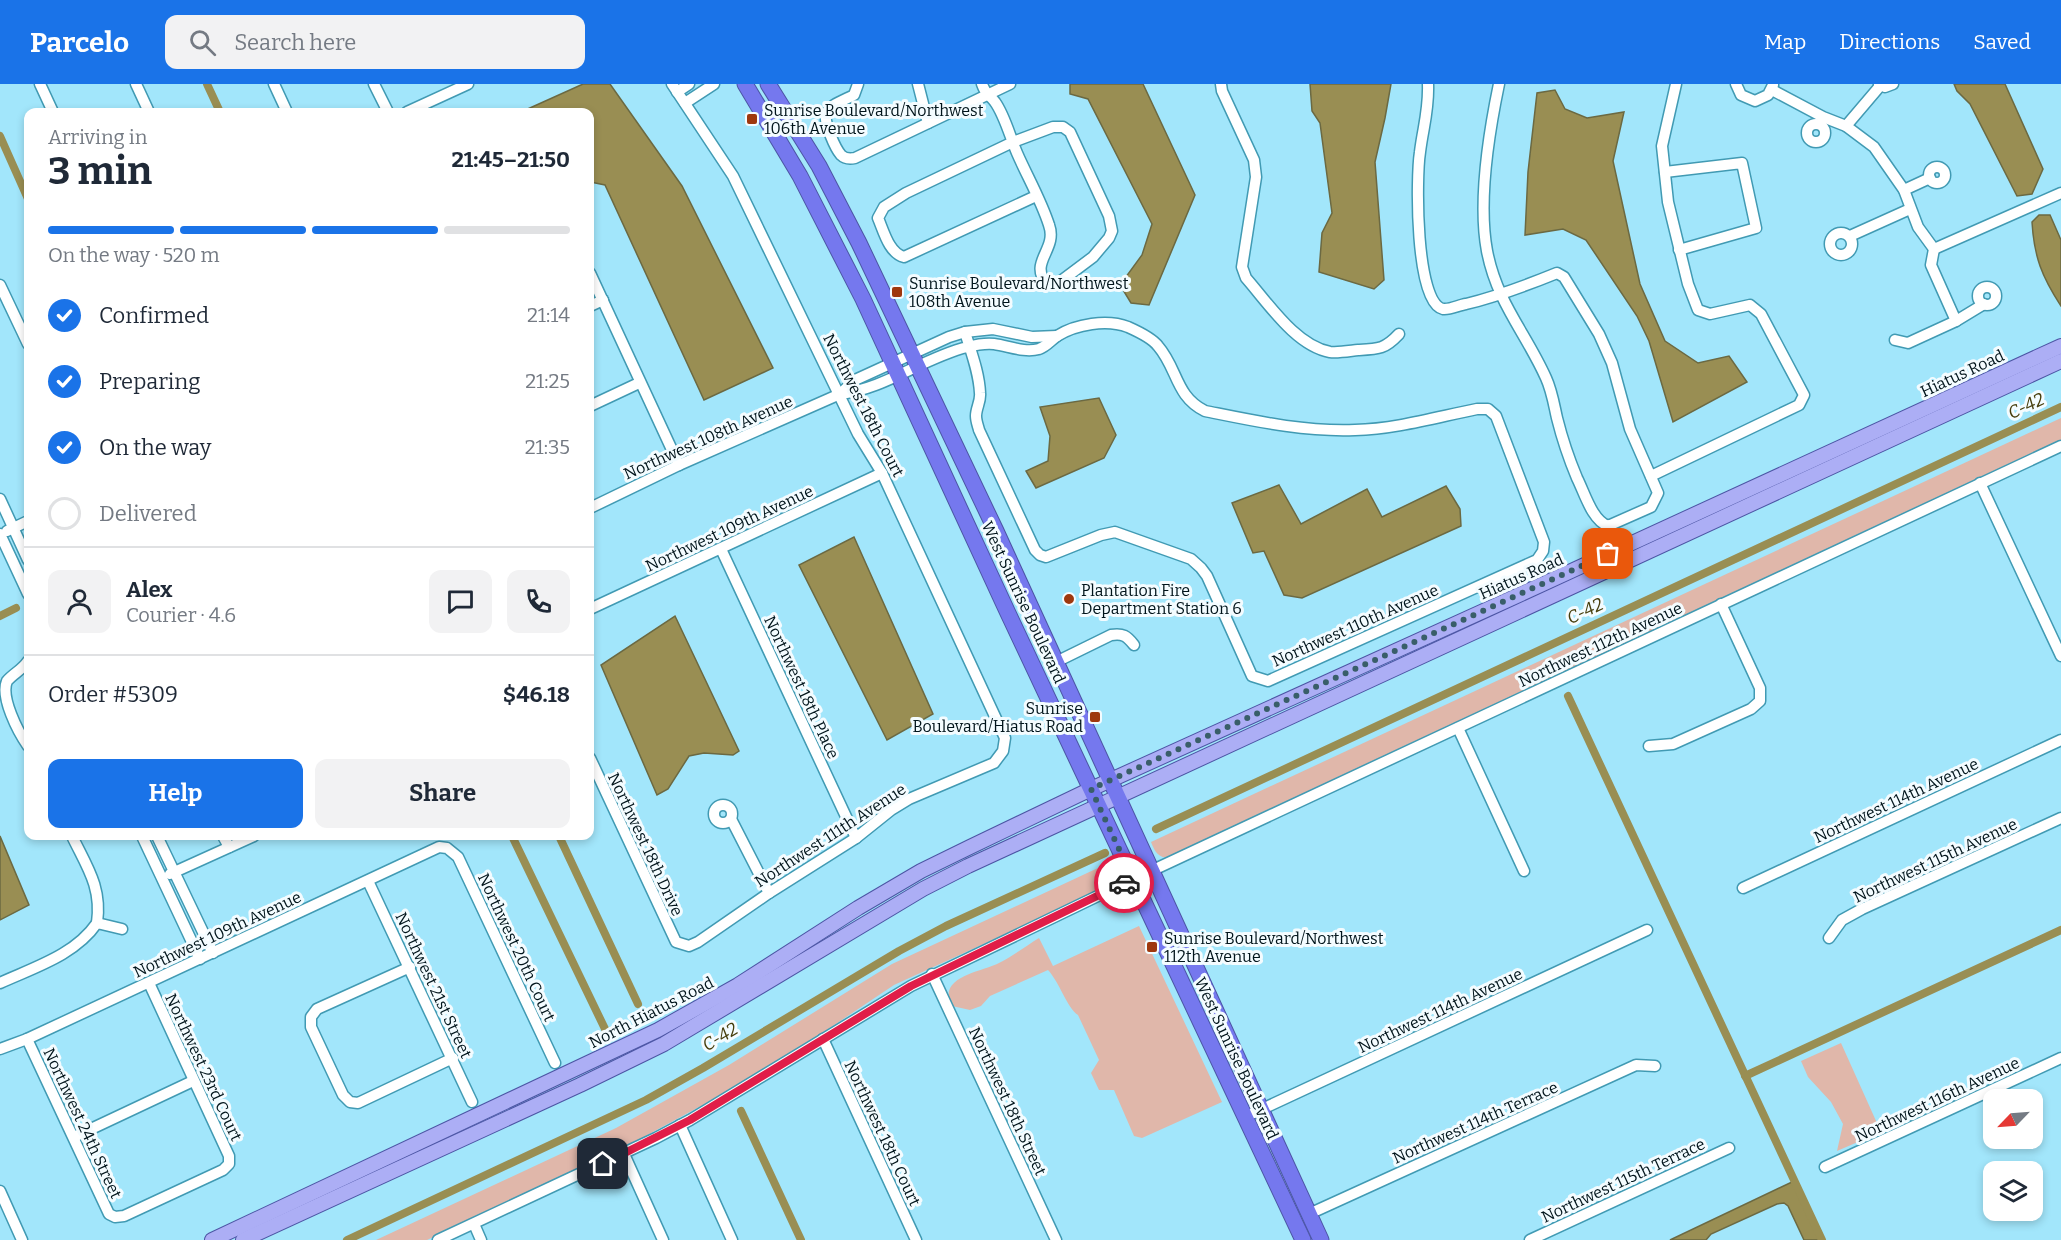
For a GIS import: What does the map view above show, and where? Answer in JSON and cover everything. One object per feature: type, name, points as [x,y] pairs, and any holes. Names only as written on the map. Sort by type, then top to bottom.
[{"type":"highway","name":"West Sunrise Boulevard","points":[[745,84],[800,176],[857,287],[1303,1240]]},
{"type":"highway","name":"West Sunrise Boulevard","points":[[768,84],[819,166],[915,360],[1321,1240]]},
{"type":"main road","name":"Hiatus Road","points":[[1091,789],[2061,346]]},
{"type":"main road","name":"Hiatus Road","points":[[1099,805],[2061,361]]},
{"type":"main road","name":"North Hiatus Road","points":[[243,1240],[337,1190],[658,1030],[738,985],[858,908],[921,871],[1091,789]]},
{"type":"main road","name":"North Hiatus Road","points":[[212,1240],[337,1190],[580,1086],[664,1044],[923,889],[1099,805]]},
{"type":"street","points":[[40,84],[51,108]]},
{"type":"street","points":[[136,84],[147,108]]},
{"type":"street","points":[[274,84],[285,108]]},
{"type":"street","points":[[374,84],[386,108]]},
{"type":"street","points":[[416,108],[468,84]]},
{"type":"street","points":[[675,88],[689,84]]},
{"type":"street","points":[[685,103],[714,84]]},
{"type":"street","points":[[858,84],[854,95],[830,108],[826,116],[826,126],[841,155],[848,159],[855,158],[1010,84]]},
{"type":"street","points":[[918,84],[928,123]]},
{"type":"street","points":[[982,84],[986,95],[994,100],[1013,142],[1036,196],[1050,226],[1051,240],[1039,269],[1047,284],[1057,284],[1093,257],[1109,238],[1112,231],[1111,223],[1070,132],[1063,127],[1053,127],[1013,142],[906,193],[884,207],[878,219],[892,250],[904,257],[1036,196]]},
{"type":"street","points":[[1221,84],[1222,91],[1254,160],[1256,180],[1242,267],[1246,278],[1297,335],[1314,347],[1331,352],[1369,350],[1387,346],[1400,334]]},
{"type":"street","points":[[1428,84],[1428,113],[1420,152],[1418,208],[1423,272],[1434,304],[1444,309],[1500,296],[1557,273],[1564,278],[1599,334],[1612,363],[1629,429],[1658,493],[1651,507],[1608,526],[1601,523],[1576,476],[1560,430],[1548,382],[1500,296],[1487,249],[1485,179],[1499,84]]},
{"type":"street","points":[[1651,476],[1799,405],[1804,395],[1761,314],[1750,305],[1710,314],[1698,310],[1688,284],[1668,202],[1662,146],[1677,84]]},
{"type":"street","points":[[1736,84],[1741,95],[1755,101],[1762,99],[1772,87],[1821,121],[1846,126],[1874,147],[1904,190],[1918,226],[1934,249],[1931,265],[1956,321]]},
{"type":"street","points":[[1846,126],[1880,85],[1885,87],[1893,84]]},
{"type":"street","name":"Northwest 18th Court","points":[[675,88],[733,176],[858,435],[882,472],[1005,738],[1003,751]]},
{"type":"street","points":[[1665,172],[1742,163],[1756,228],[1679,250]]},
{"type":"street","points":[[1904,190],[1930,178]]},
{"type":"street","points":[[1934,249],[2061,193]]},
{"type":"street","points":[[1850,236],[1910,209]]},
{"type":"street","points":[[594,281],[639,383],[679,465]]},
{"type":"street","points":[[0,285],[24,336]]},
{"type":"street","points":[[594,304],[603,300]]},
{"type":"street","points":[[1895,339],[1908,343],[1956,321],[1984,304]]},
{"type":"street","name":"Northwest 108th Avenue","points":[[594,506],[679,465],[840,394],[859,392],[896,368],[915,360],[949,337],[965,332],[993,329],[1032,337],[1057,336],[1107,322],[1127,327],[1157,345],[1185,396],[1194,406],[1205,411],[1277,426],[1356,430],[1390,427],[1477,409],[1488,409],[1496,416],[1544,542],[1543,550]]},
{"type":"street","points":[[965,332],[969,346]]},
{"type":"street","name":"Northwest 108th Avenue","points":[[915,360],[940,356],[969,346],[993,344],[1022,350],[1035,350],[1044,347],[1057,336]]},
{"type":"street","name":"Northwest 110th Avenue","points":[[969,346],[981,395],[976,416],[979,430],[1035,550],[1046,557],[1101,535],[1115,532],[1191,559],[1207,576],[1252,675],[1268,681],[1537,560],[1543,550]]},
{"type":"street","points":[[594,404],[639,383]]},
{"type":"street","name":"Northwest 112th Avenue","points":[[1151,871],[2061,446]]},
{"type":"street","name":"Northwest 109th Avenue","points":[[594,607],[882,472]]},
{"type":"street","points":[[1980,483],[2061,656]]},
{"type":"street","points":[[0,499],[24,551]]},
{"type":"street","points":[[24,522],[0,534],[24,585]]},
{"type":"street","name":"Northwest 18th Place","points":[[721,549],[856,838]]},
{"type":"street","points":[[1649,746],[1673,744],[1751,709],[1760,701],[1760,688],[1721,604]]},
{"type":"street","points":[[1056,662],[1119,633],[1126,635],[1134,645]]},
{"type":"street","points":[[24,667],[6,682],[2,699],[16,730],[24,741]]},
{"type":"street","points":[[1458,728],[1524,871]]},
{"type":"street","name":"Northwest 114th Avenue","points":[[1743,888],[2061,740]]},
{"type":"street","name":"Northwest 111th Avenue","points":[[676,942],[689,946],[698,942],[769,893],[856,838],[891,810],[909,799],[994,763],[1003,751]]},
{"type":"street","name":"Northwest 18th Drive","points":[[594,767],[676,942]]},
{"type":"street","name":"Northwest 115th Avenue","points":[[1829,938],[1842,920],[2061,818]]},
{"type":"street","points":[[730,819],[769,893]]},
{"type":"street","points":[[0,983],[72,950],[88,937],[97,923],[99,909],[97,889],[74,840]]},
{"type":"street","points":[[144,840],[200,959]]},
{"type":"street","points":[[159,840],[213,953]]},
{"type":"street","points":[[225,840],[229,847]]},
{"type":"street","points":[[162,878],[245,840]]},
{"type":"street","name":"Northwest 109th Avenue","points":[[0,1048],[27,1039],[439,847],[447,848]]},
{"type":"street","name":"Northwest 20th Court","points":[[447,848],[458,857],[555,1063]]},
{"type":"street","points":[[438,1240],[624,1154],[680,1125],[932,974],[1133,879]]},
{"type":"street","name":"Northwest 21st Street","points":[[368,880],[472,1102]]},
{"type":"street","points":[[97,923],[122,929]]},
{"type":"street","name":"Northwest 114th Avenue","points":[[1245,1117],[1647,930]]},
{"type":"street","points":[[410,968],[317,1009],[312,1017],[311,1027],[342,1095],[350,1102],[358,1103],[453,1058]]},
{"type":"street","name":"Northwest 18th Street","points":[[932,974],[1056,1240]]},
{"type":"street","name":"Northwest 23rd Court","points":[[115,1217],[124,1216],[193,1184],[223,1170],[229,1164],[230,1156],[148,983]]},
{"type":"street","name":"Northwest 24th Street","points":[[27,1039],[110,1214],[115,1217]]},
{"type":"street","name":"Northwest 18th Court","points":[[823,1039],[916,1240]]},
{"type":"street","name":"Northwest 116th Avenue","points":[[1825,1167],[2061,1058]]},
{"type":"street","name":"Northwest 114th Terrace","points":[[1309,1214],[1636,1065],[1655,1066]]},
{"type":"street","points":[[74,1137],[193,1081]]},
{"type":"street","points":[[680,1125],[732,1240]]},
{"type":"street","name":"Northwest 115th Terrace","points":[[1530,1240],[1729,1148]]},
{"type":"street","points":[[624,1154],[663,1240]]},
{"type":"street","points":[[0,1191],[22,1240]]},
{"type":"street","points":[[474,1224],[481,1240]]},
{"type":"shaded area","points":[[583,84],[610,84],[682,186],[773,368],[704,400],[605,185],[594,183],[594,108],[530,108]]},
{"type":"shaded area","points":[[1070,84],[1143,84],[1195,195],[1149,305],[1131,303],[1120,285],[1142,255],[1152,224],[1088,99],[1070,94]]},
{"type":"shaded area","points":[[1310,84],[1391,84],[1375,162],[1384,280],[1374,289],[1319,272],[1322,233],[1332,213],[1320,123],[1312,111]]},
{"type":"shaded area","points":[[1954,84],[2005,84],[2043,169],[2032,194],[2017,196],[1970,104],[1957,91]]},
{"type":"shaded area","points":[[1555,90],[1565,109],[1587,118],[1624,112],[1613,161],[1640,284],[1665,341],[1698,363],[1729,356],[1747,382],[1673,422],[1649,341],[1637,316],[1586,240],[1563,229],[1525,235],[1528,172],[1537,93]]},
{"type":"shaded area","points":[[2039,215],[2050,215],[2061,240],[2061,306],[2044,276],[2037,256],[2032,222]]},
{"type":"shaded area","points":[[1099,398],[1116,435],[1104,458],[1036,488],[1026,471],[1048,461],[1050,436],[1040,407]]},
{"type":"shaded area","points":[[2061,418],[2061,443],[1170,858],[1160,856],[1152,846],[1151,842]]},
{"type":"shaded area","points":[[1279,485],[1301,524],[1367,489],[1382,517],[1446,486],[1460,509],[1461,526],[1302,598],[1284,595],[1264,551],[1253,553],[1232,503]]},
{"type":"shaded area","points":[[854,537],[933,714],[887,740],[799,565]]},
{"type":"shaded area","points":[[675,616],[739,751],[733,755],[704,753],[689,756],[668,789],[657,795],[601,665]]},
{"type":"shaded area","points":[[0,836],[29,905],[0,920]]},
{"type":"shaded area","points":[[1115,860],[1118,878],[1115,884],[894,985],[764,1072],[610,1155],[427,1240],[376,1240],[616,1128],[729,1065],[892,964]]},
{"type":"shaded area","points":[[1139,926],[1222,1102],[1142,1138],[1134,1136],[1114,1090],[1099,1090],[1091,1073],[1099,1060],[1078,1015],[1070,1007],[1048,970],[990,996],[981,1006],[970,1010],[952,1006],[949,996],[950,988],[955,982],[999,963],[1039,938],[1053,966]]},
{"type":"shaded area","points":[[1841,1043],[1881,1132],[1837,1151],[1843,1124],[1831,1102],[1808,1077],[1801,1061]]},
{"type":"shaded area","points":[[1794,1181],[1822,1240],[1804,1240],[1788,1206],[1784,1203],[1777,1204],[1711,1234],[1706,1240],[1670,1240]]},
{"type":"waterway","points":[[207,84],[218,108]]},
{"type":"waterway","points":[[0,136],[24,190]]},
{"type":"waterway","name":"C-42","points":[[1156,829],[2061,407]]},
{"type":"waterway","points":[[0,616],[16,608]]},
{"type":"waterway","points":[[1568,696],[1822,1240]]},
{"type":"waterway","points":[[514,840],[606,1031]]},
{"type":"waterway","points":[[561,840],[638,1004]]},
{"type":"waterway","name":"C-42","points":[[347,1240],[646,1100],[899,951],[946,926],[1105,853]]},
{"type":"waterway","points":[[1745,1076],[2061,930]]},
{"type":"waterway","points":[[741,1111],[801,1240]]},
{"type":"way so far","points":[[1124,883],[1133,879],[1091,789],[1608,554]]},
{"type":"place","name":"Sunrise Boulevard/Northwest 106th Avenue","points":[[752,119]]},
{"type":"place","name":"Sunrise Boulevard/Northwest 108th Avenue","points":[[897,292]]},
{"type":"place","name":"Plantation Fire Department Station 6","points":[[1069,599]]},
{"type":"place","name":"Sunrise Boulevard/Hiatus Road","points":[[1095,717]]},
{"type":"place","name":"Sunrise Boulevard/Northwest 112th Avenue","points":[[1152,947]]},
{"type":"route","points":[[603,1164],[690,1120],[932,974],[1124,883]]}]
